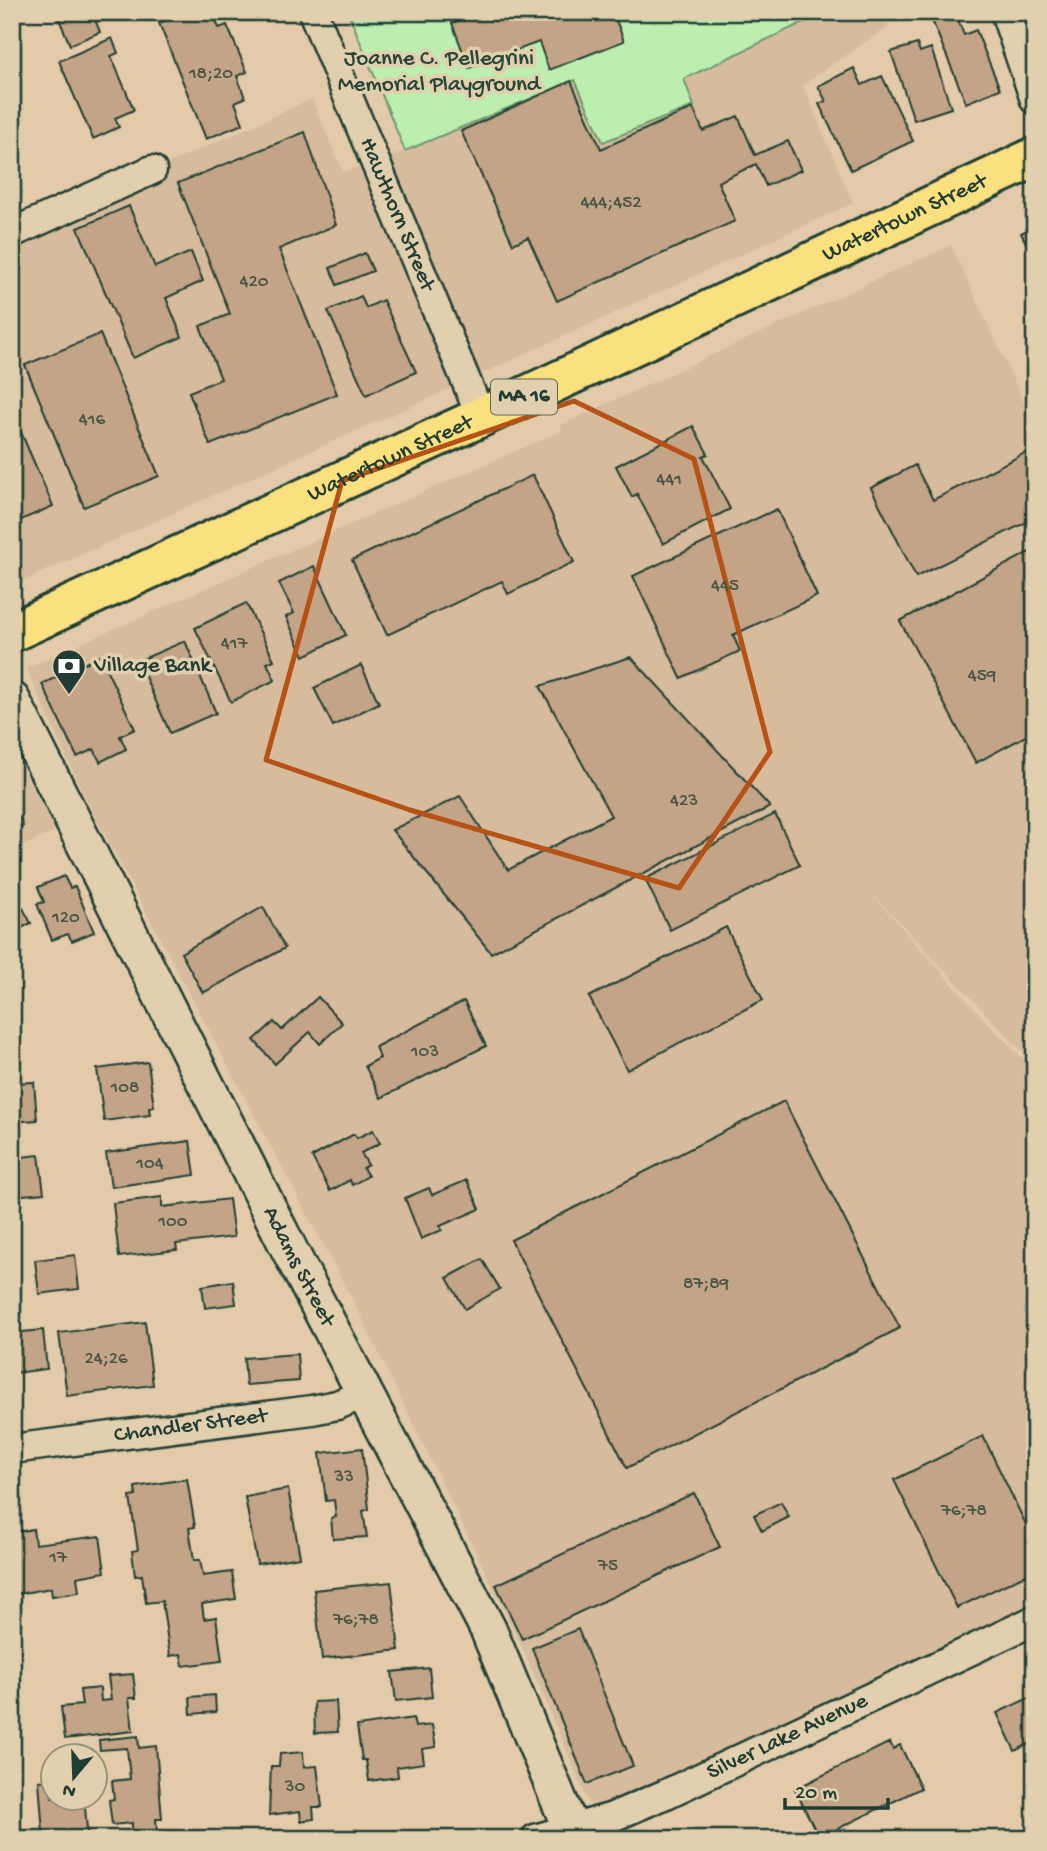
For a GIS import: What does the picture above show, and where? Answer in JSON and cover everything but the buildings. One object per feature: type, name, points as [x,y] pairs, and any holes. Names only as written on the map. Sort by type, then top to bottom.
[{"type":"main road","name":"Watertown Street","points":[[12,632],[481,417],[1035,157]]},
{"type":"street","name":"Hawthorn Street","points":[[313,12],[481,417]]},
{"type":"street","points":[[1005,12],[1035,100]]},
{"type":"street","points":[[12,233],[152,170]]},
{"type":"street","name":"Adams Street","points":[[12,700],[288,1247],[488,1629],[573,1834]]},
{"type":"street","name":"Chandler Street","points":[[12,1449],[312,1410],[337,1405],[366,1393]]},
{"type":"street","name":"Silver Lake Avenue","points":[[535,1839],[573,1834],[725,1768],[1035,1620]]},
{"type":"highlighted area","points":[[574,401],[694,459],[770,752],[679,888],[410,810],[266,760],[342,481]]},
{"type":"shaded area","points":[[825,12],[883,12],[889,26],[803,85],[853,203],[12,586],[12,342],[15,341],[12,335],[12,233],[312,99],[343,172],[405,151],[575,80],[603,142],[694,106],[683,79]]},
{"type":"shaded area","points":[[951,245],[1035,426],[1035,1065],[858,879],[995,1031],[1035,1070],[1035,1616],[597,1822],[526,1656],[358,1310],[84,796],[26,668],[561,431],[561,425]]},
{"type":"shaded area","points":[[12,750],[55,831],[12,851]]},
{"type":"green space","name":"Joanne C. Pellegrini Memorial Playground","points":[[348,12],[825,12],[684,79],[694,106],[603,142],[575,80],[405,151]]},
{"type":"place","name":"Village Bank","points":[[69,696]]}]
